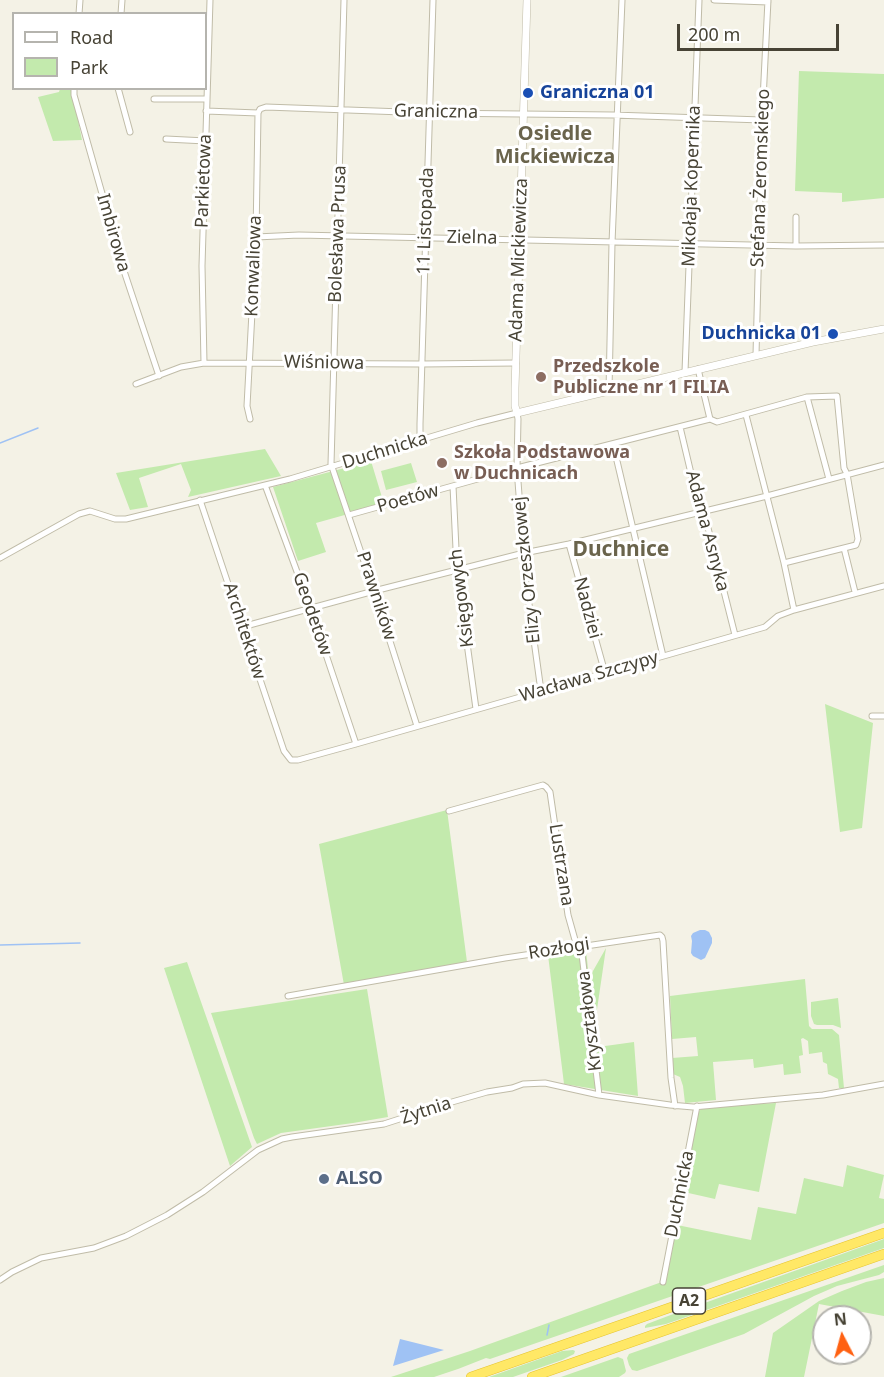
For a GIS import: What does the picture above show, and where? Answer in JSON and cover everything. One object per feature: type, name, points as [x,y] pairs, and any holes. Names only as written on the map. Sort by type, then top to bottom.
[{"type":"highway","name":"A2","points":[[471,1377],[884,1233]]},
{"type":"highway","name":"A2","points":[[532,1377],[884,1254]]},
{"type":"highway","points":[[462,1377],[494,1368]]},
{"type":"street","name":"Parkietowa","points":[[204,363],[202,266],[210,0]]},
{"type":"street","name":"Bolesława Prusa","points":[[332,467],[344,0]]},
{"type":"street","name":"11 Listopada","points":[[420,441],[432,0]]},
{"type":"street","name":"Adama Mickiewicza","points":[[517,413],[515,404],[527,0]]},
{"type":"street","points":[[609,390],[612,243],[622,0]]},
{"type":"street","name":"Mikołaja Kopernika","points":[[685,372],[699,0]]},
{"type":"street","points":[[714,0],[768,1]]},
{"type":"street","name":"Stefana Żeromskiego","points":[[756,355],[762,120],[768,1]]},
{"type":"street","name":"Imbirowa","points":[[74,90],[124,272],[159,376]]},
{"type":"street","points":[[119,90],[130,132]]},
{"type":"street","points":[[154,99],[207,99]]},
{"type":"street","name":"Graniczna","points":[[206,111],[258,113],[260,109],[267,107],[762,120]]},
{"type":"street","name":"Konwaliowa","points":[[250,419],[247,406],[256,237],[258,113]]},
{"type":"street","points":[[165,139],[206,141]]},
{"type":"street","points":[[796,217],[796,246]]},
{"type":"street","name":"Zielna","points":[[256,237],[299,235],[426,237],[759,246],[884,245]]},
{"type":"street","name":"Duchnicka","points":[[0,558],[79,513],[90,511],[115,519],[126,519],[332,467],[477,423],[756,355],[884,329]]},
{"type":"street","name":"Wiśniowa","points":[[136,384],[181,367],[204,363],[516,363]]},
{"type":"street","points":[[698,369],[710,418]]},
{"type":"street","name":"Poetów","points":[[349,515],[710,418],[717,422],[807,397],[837,396],[844,468],[847,474]]},
{"type":"street","points":[[807,397],[829,479]]},
{"type":"street","name":"Elizy Orzeszkowej","points":[[517,413],[517,468],[525,575],[541,691]]},
{"type":"street","points":[[746,415],[795,610]]},
{"type":"street","name":"Adama Asnyka","points":[[680,427],[699,507],[705,518],[735,635]]},
{"type":"street","points":[[613,444],[663,656]]},
{"type":"street","points":[[242,627],[310,607],[524,553],[702,512],[884,465]]},
{"type":"street","name":"Prawników","points":[[332,467],[417,726]]},
{"type":"street","points":[[784,562],[856,545],[858,539],[847,474]]},
{"type":"street","name":"Geodetów","points":[[265,485],[310,607],[356,744]]},
{"type":"street","name":"Księgowych","points":[[453,486],[457,570],[476,709]]},
{"type":"street","name":"Architektów","points":[[200,500],[284,751],[291,760]]},
{"type":"street","name":"Nadziei","points":[[570,544],[604,672]]},
{"type":"street","points":[[844,548],[855,592]]},
{"type":"street","name":"Wacława Szczypy","points":[[291,760],[356,744],[765,627],[778,616],[795,610],[884,585]]},
{"type":"street","points":[[872,717],[884,716]]},
{"type":"street","name":"Lustrzana","points":[[449,811],[543,785],[550,792],[568,915],[579,947]]},
{"type":"street","name":"Rozłogi","points":[[288,996],[505,958],[660,935],[662,937],[671,1078],[675,1106]]},
{"type":"street","name":"Kryształowa","points":[[579,947],[599,1095]]},
{"type":"street","name":"Żytnia","points":[[0,1280],[41,1258],[94,1248],[126,1236],[203,1192],[258,1150],[282,1139],[384,1124],[486,1092],[523,1084],[545,1083],[599,1095],[675,1106],[697,1106],[823,1095],[884,1084]]},
{"type":"street","name":"Duchnicka","points":[[663,1282],[697,1106]]},
{"type":"green space","points":[[799,71],[884,74],[884,198],[842,202],[842,193],[795,191]]},
{"type":"green space","points":[[60,90],[72,90],[82,140],[53,141],[38,97]]},
{"type":"green space","points":[[265,449],[281,476],[188,497],[191,490],[181,464],[139,478],[148,507],[130,510],[116,473]]},
{"type":"green space","points":[[371,461],[384,504],[316,523],[326,552],[298,561],[273,487]]},
{"type":"green space","points":[[411,463],[417,482],[386,490],[381,471]]},
{"type":"green space","points":[[825,704],[873,723],[862,828],[840,832]]},
{"type":"green space","points":[[447,810],[467,962],[344,985],[319,844]]},
{"type":"green space","points":[[606,948],[595,1023],[598,1047],[634,1042],[638,1096],[564,1084],[548,955],[586,950],[589,978]]},
{"type":"green space","points":[[187,962],[252,1147],[230,1166],[164,968]]},
{"type":"green space","points":[[805,979],[809,1026],[812,1029],[832,1029],[839,1035],[844,1088],[839,1088],[838,1079],[828,1074],[822,1052],[809,1054],[808,1041],[803,1038],[801,1039],[803,1055],[799,1056],[801,1073],[784,1075],[783,1064],[754,1068],[753,1059],[713,1062],[716,1100],[685,1103],[680,1077],[673,1074],[672,1058],[698,1056],[696,1037],[672,1039],[670,996]]},
{"type":"green space","points":[[367,989],[388,1117],[281,1133],[257,1144],[211,1013]]},
{"type":"green space","points":[[838,998],[841,1028],[814,1024],[811,1016],[811,1002]]},
{"type":"green space","points":[[776,1103],[759,1192],[719,1184],[715,1199],[684,1192],[697,1114],[701,1109]]},
{"type":"green space","points":[[847,1165],[884,1175],[879,1198],[884,1199],[884,1223],[434,1377],[391,1377],[666,1282],[677,1225],[751,1240],[758,1207],[796,1214],[804,1178],[843,1187]]},
{"type":"green space","points":[[884,1239],[884,1248],[666,1324],[645,1328],[647,1324],[668,1316]]},
{"type":"green space","points":[[884,1265],[884,1272],[879,1275],[837,1286],[814,1296],[744,1334],[637,1371],[632,1370],[629,1365],[627,1358],[629,1354]]},
{"type":"green space","points":[[884,1278],[884,1316],[872,1314],[872,1305],[813,1305],[819,1301],[866,1282]]},
{"type":"green space","points":[[812,1306],[812,1338],[804,1377],[765,1377],[773,1333]]},
{"type":"green space","points":[[573,1350],[574,1354],[562,1360],[513,1377],[489,1377],[562,1351]]},
{"type":"green space","points":[[618,1357],[623,1359],[626,1371],[619,1377],[561,1377]]},
{"type":"water","points":[[700,930],[709,932],[712,938],[705,958],[701,960],[691,953],[691,936]]},
{"type":"water","points":[[400,1339],[444,1350],[393,1366]]},
{"type":"waterway","points":[[0,443],[38,428]]},
{"type":"waterway","points":[[0,945],[80,943]]},
{"type":"waterway","points":[[547,1335],[549,1325]]},
{"type":"place","name":"Graniczna 01","points":[[528,93]]},
{"type":"place","name":"Duchnicka 01","points":[[833,334]]},
{"type":"place","name":"Przedszkole Publiczne nr 1 FILIA","points":[[541,377]]},
{"type":"place","name":"Szkoła Podstawowa w Duchnicach","points":[[442,463]]},
{"type":"place","name":"ALSO","points":[[324,1179]]},
{"type":"district","name":"Osiedle Mickiewicza","points":[[555,146]]},
{"type":"district","name":"Duchnice","points":[[621,550]]}]
